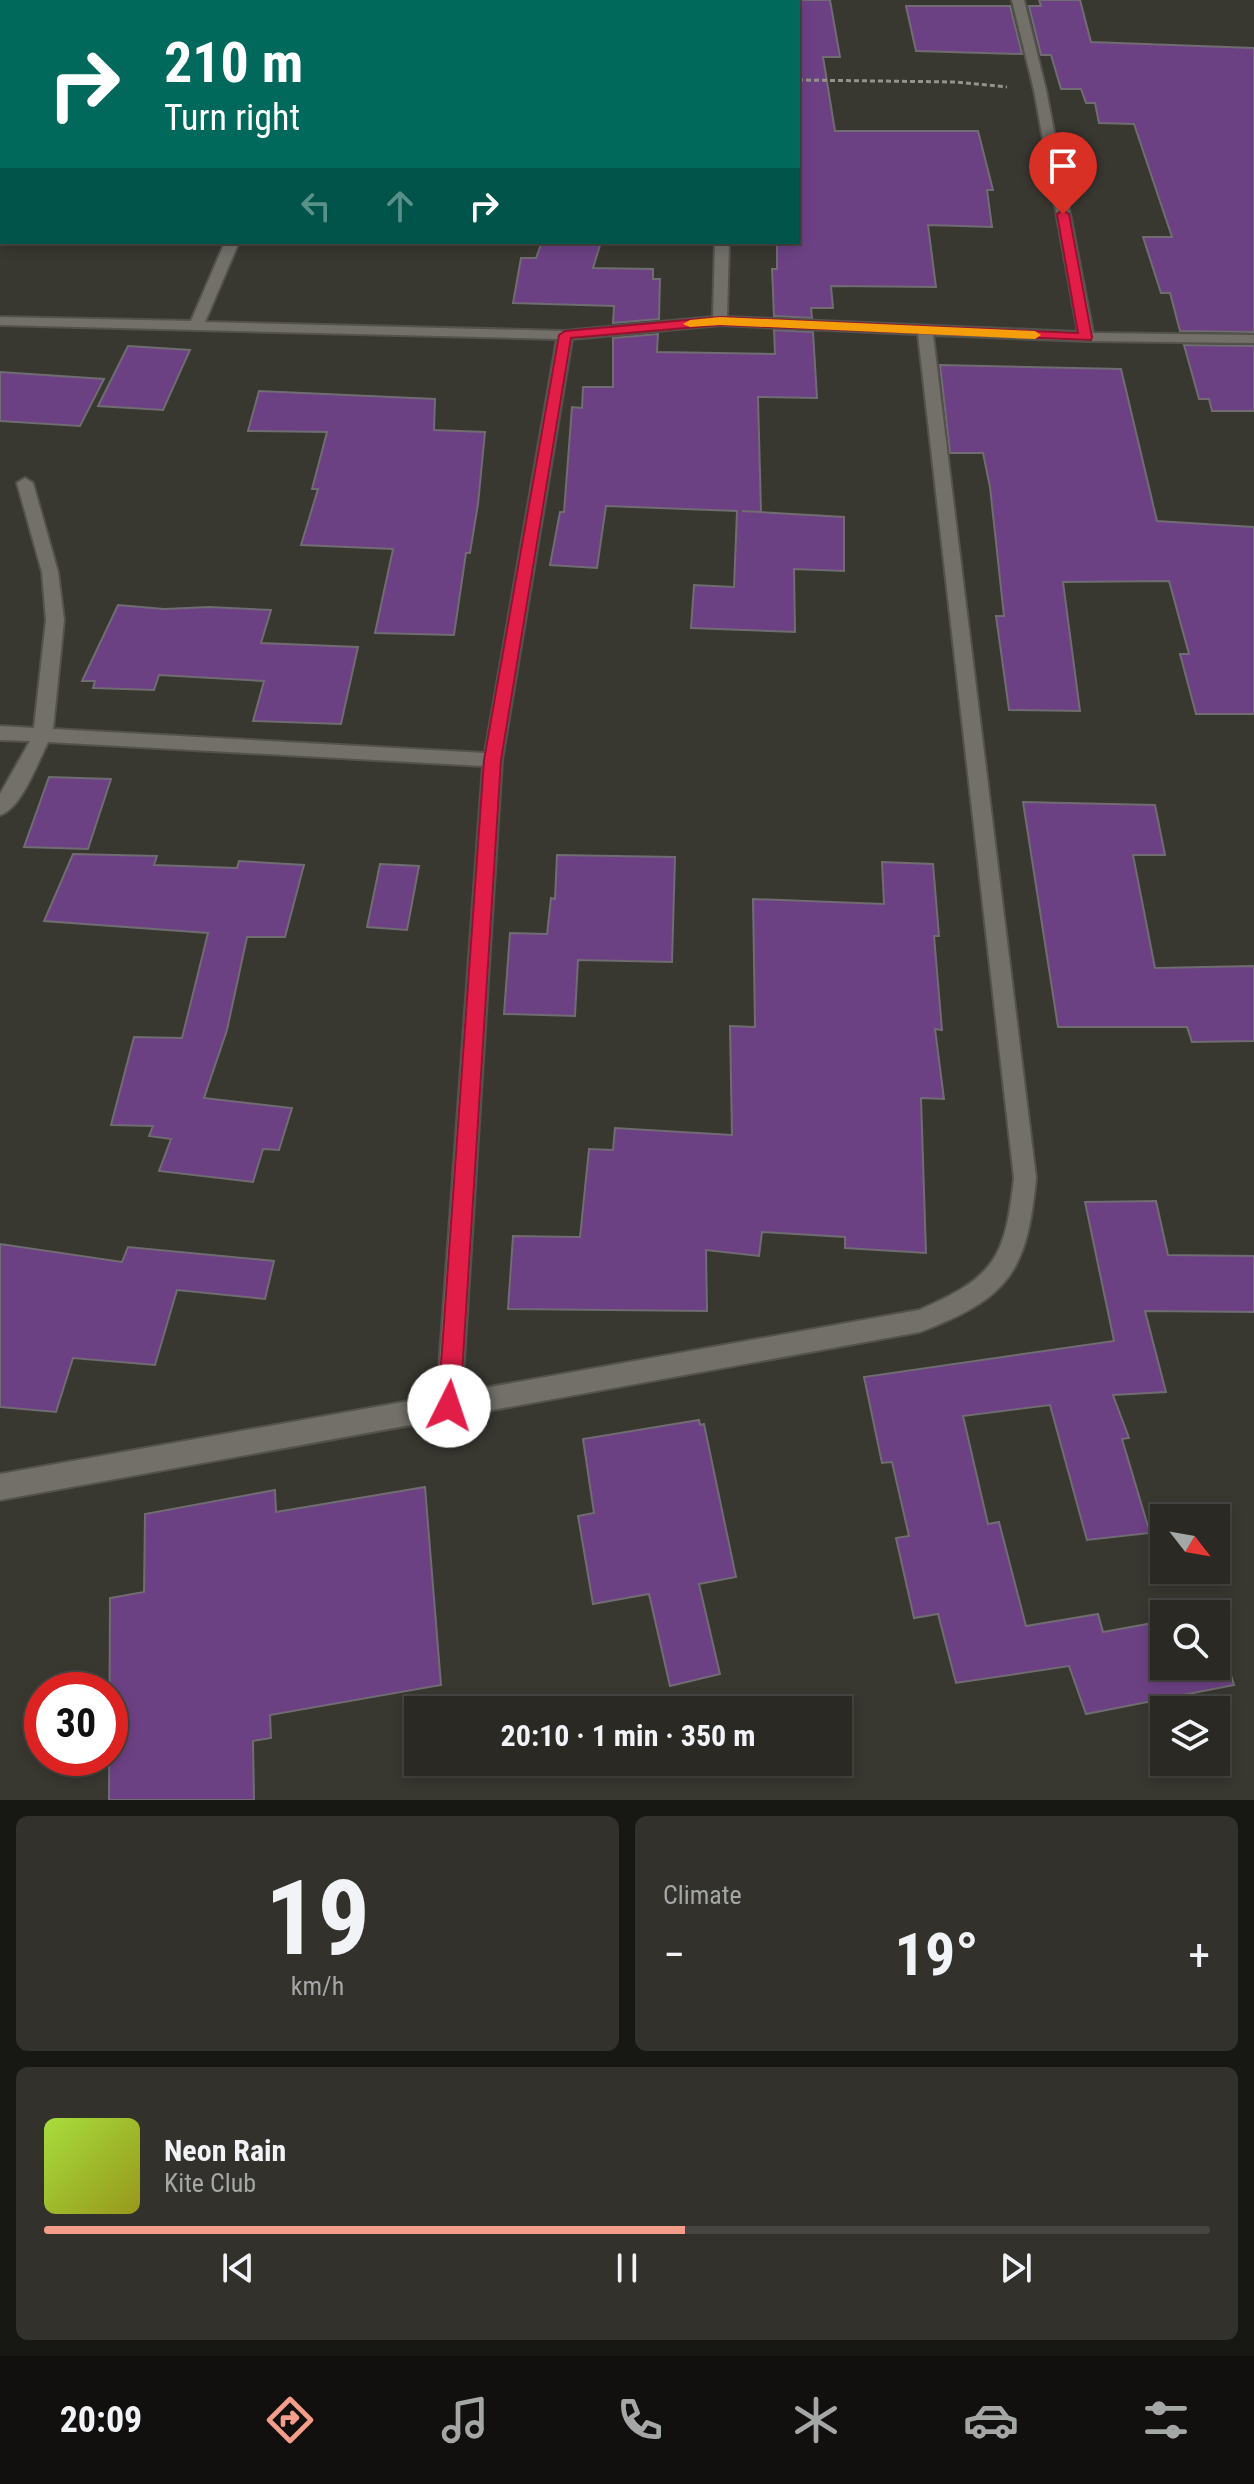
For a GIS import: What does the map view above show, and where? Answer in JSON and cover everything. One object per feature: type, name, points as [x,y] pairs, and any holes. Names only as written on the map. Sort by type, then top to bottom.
[{"type":"street","points":[[1018,0],[1040,90],[1086,337]]},
{"type":"street","points":[[196,327],[231,244]]},
{"type":"street","points":[[720,321],[722,244]]},
{"type":"street","points":[[0,321],[565,335],[720,321],[1086,337],[1254,339]]},
{"type":"street","points":[[0,1487],[920,1321],[963,1303],[998,1278],[1020,1232],[1025,1178],[925,331]]},
{"type":"street","points":[[449,1406],[493,760],[565,335]]},
{"type":"street","points":[[0,808],[15,789],[43,733],[55,620],[50,572],[25,483]]},
{"type":"street","points":[[0,733],[493,760]]},
{"type":"path","points":[[800,80],[956,82],[1040,90]]},
{"type":"building","points":[[800,0],[830,0],[840,57],[823,57],[835,131],[978,131],[993,190],[987,190],[992,227],[928,225],[936,287],[831,286],[833,308],[811,308],[812,318],[774,316],[772,269],[777,269],[777,244],[800,244]]},
{"type":"building","points":[[1039,0],[1080,0],[1091,42],[1254,48],[1254,332],[1180,331],[1170,293],[1161,293],[1143,237],[1172,237],[1134,124],[1099,123],[1095,103],[1086,103],[1081,89],[1061,89],[1051,55],[1041,55],[1029,6],[1041,6]]},
{"type":"building","points":[[906,6],[1010,6],[1022,54],[916,51]]},
{"type":"building","points":[[541,244],[600,244],[593,268],[653,269],[653,279],[660,279],[659,319],[613,323],[614,306],[513,303],[521,258],[536,258]]},
{"type":"building","points":[[774,330],[813,332],[817,398],[758,397],[761,512],[742,511],[844,517],[844,571],[794,569],[795,632],[691,628],[694,585],[734,587],[737,511],[606,506],[597,568],[550,565],[560,512],[564,512],[572,407],[582,408],[583,387],[613,387],[613,338],[658,334],[657,352],[775,354]]},
{"type":"building","points":[[1184,345],[1254,346],[1254,411],[1212,411],[1209,399],[1199,399]]},
{"type":"building","points":[[128,346],[190,350],[163,410],[98,406]]},
{"type":"building","points":[[940,365],[1121,369],[1157,521],[1254,527],[1254,714],[1196,714],[1180,654],[1189,654],[1169,581],[1063,582],[1080,711],[1009,710],[996,616],[1004,616],[990,487],[983,453],[950,453]]},
{"type":"building","points":[[0,372],[104,379],[80,426],[0,421]]},
{"type":"building","points":[[259,391],[435,399],[434,430],[485,432],[478,504],[470,553],[466,553],[454,635],[375,633],[393,549],[301,545],[318,489],[312,489],[327,432],[248,431]]},
{"type":"building","points":[[118,605],[164,609],[209,607],[271,610],[261,643],[358,647],[341,724],[253,721],[264,681],[159,675],[154,690],[93,688],[95,681],[82,681]]},
{"type":"building","points":[[49,777],[111,779],[88,849],[24,847]]},
{"type":"building","points":[[1023,802],[1155,805],[1165,855],[1133,855],[1155,968],[1254,966],[1254,1041],[1192,1042],[1187,1027],[1058,1027]]},
{"type":"building","points":[[73,854],[157,856],[154,865],[237,868],[239,861],[304,865],[285,937],[247,937],[227,1030],[204,1098],[292,1108],[279,1150],[263,1149],[253,1182],[159,1171],[171,1139],[149,1136],[153,1126],[111,1125],[134,1037],[182,1038],[208,933],[44,921]]},
{"type":"building","points":[[557,855],[675,857],[672,962],[578,960],[575,1016],[504,1014],[510,933],[547,934],[551,898],[555,899]]},
{"type":"building","points":[[882,862],[933,864],[939,936],[934,936],[942,1030],[935,1029],[944,1099],[921,1098],[926,1253],[845,1248],[845,1237],[762,1232],[759,1256],[706,1250],[707,1311],[508,1309],[513,1236],[580,1237],[589,1149],[613,1150],[615,1128],[732,1135],[730,1026],[755,1027],[753,899],[884,904]]},
{"type":"building","points":[[380,864],[419,866],[407,930],[367,927]]},
{"type":"building","points":[[1156,1201],[1168,1255],[1254,1256],[1254,1312],[1145,1311],[1166,1392],[1113,1395],[1129,1438],[1122,1439],[1150,1533],[1087,1540],[1050,1405],[963,1416],[988,1524],[999,1522],[1026,1626],[1098,1614],[1103,1632],[1150,1624],[1150,1680],[1230,1680],[1230,1672],[1234,1685],[1178,1696],[1150,1696],[1150,1701],[1086,1714],[1069,1666],[956,1683],[938,1614],[914,1618],[896,1538],[909,1536],[892,1462],[882,1463],[864,1377],[1114,1341],[1085,1202]]},
{"type":"building","points":[[0,1244],[122,1262],[128,1247],[274,1261],[265,1299],[177,1290],[155,1365],[73,1358],[56,1412],[0,1407]]},
{"type":"building","points":[[699,1420],[700,1425],[704,1424],[736,1577],[699,1584],[720,1674],[670,1686],[649,1594],[593,1604],[578,1516],[594,1513],[583,1439]]},
{"type":"building","points":[[425,1487],[441,1685],[270,1715],[271,1738],[253,1741],[254,1800],[109,1800],[109,1776],[128,1776],[128,1672],[110,1672],[110,1598],[144,1592],[145,1514],[275,1490],[276,1512]]},
{"type":"slow traffic","points":[[690,324],[720,321],[1035,335]]},
{"type":"route","points":[[449,1406],[493,760],[565,335],[720,321],[1086,337],[1063,214]]}]
